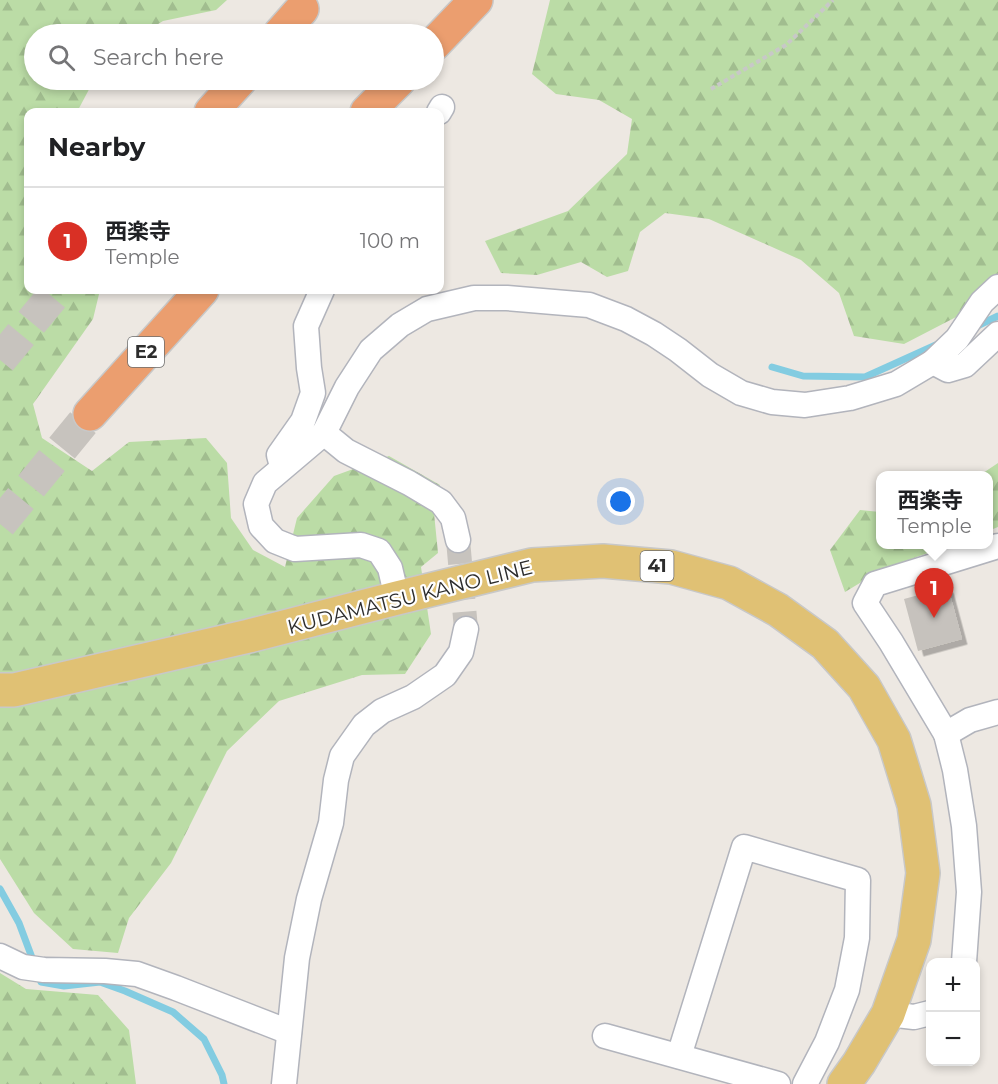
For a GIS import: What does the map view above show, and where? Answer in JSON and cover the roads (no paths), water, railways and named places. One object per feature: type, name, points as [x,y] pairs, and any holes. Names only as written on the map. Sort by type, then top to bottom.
[{"type":"highway","points":[[444,34],[476,0]]},
{"type":"highway","points":[[289,24],[302,9]]},
{"type":"highway","points":[[215,108],[231,90]]},
{"type":"highway","points":[[371,108],[389,90]]},
{"type":"highway","name":"E2","points":[[90,414],[198,294]]},
{"type":"main road","name":"KUDAMATSU KANO LINE","points":[[0,690],[14,690],[249,636],[532,565],[603,561],[671,567],[729,583],[778,610],[825,644],[864,687],[894,740],[914,805],[923,873],[914,940],[888,1014],[844,1084]]},
{"type":"street","points":[[397,598],[390,568],[379,551],[361,545],[295,549],[275,541],[261,526],[256,504],[265,483],[324,433],[371,350],[400,325],[427,309],[474,298],[507,298],[589,305],[626,319],[654,334],[710,375],[741,393],[772,402],[805,405],[850,398],[896,384],[933,362],[957,339],[982,302],[998,287]]},
{"type":"street","points":[[282,467],[279,455],[303,421],[313,393],[306,326],[320,294]]},
{"type":"street","points":[[933,362],[948,370],[964,365],[998,334]]},
{"type":"street","points":[[324,433],[346,451],[441,502],[453,518],[458,540]]},
{"type":"street","points":[[964,958],[969,892],[964,826],[955,770],[946,734],[865,603],[875,584],[988,549]]},
{"type":"street","points":[[284,1084],[299,946],[309,899],[331,823],[336,780],[342,756],[364,725],[382,711],[413,697],[445,675],[461,652],[466,629]]},
{"type":"street","points":[[946,734],[970,720],[998,712]]},
{"type":"street","points":[[679,1056],[744,847],[858,880],[857,938],[847,990],[827,1042],[804,1084]]},
{"type":"street","points":[[0,956],[23,967],[44,970],[137,974],[289,1032]]},
{"type":"street","points":[[888,1014],[914,1017],[926,1014]]},
{"type":"street","points":[[605,1036],[778,1084]]},
{"type":"waterway","points":[[975,327],[998,316]]},
{"type":"waterway","points":[[772,367],[803,376],[865,377],[938,344]]},
{"type":"waterway","points":[[0,889],[19,923],[34,963]]},
{"type":"waterway","points":[[38,974],[41,982],[64,986],[100,982],[173,1012],[204,1039],[222,1075],[224,1084]]},
{"type":"tunnel","points":[[0,360],[55,294]]},
{"type":"tunnel","points":[[0,524],[90,414]]},
{"type":"tunnel","points":[[458,540],[466,629]]},
{"type":"place","name":"西楽寺","points":[[934,618]]}]
